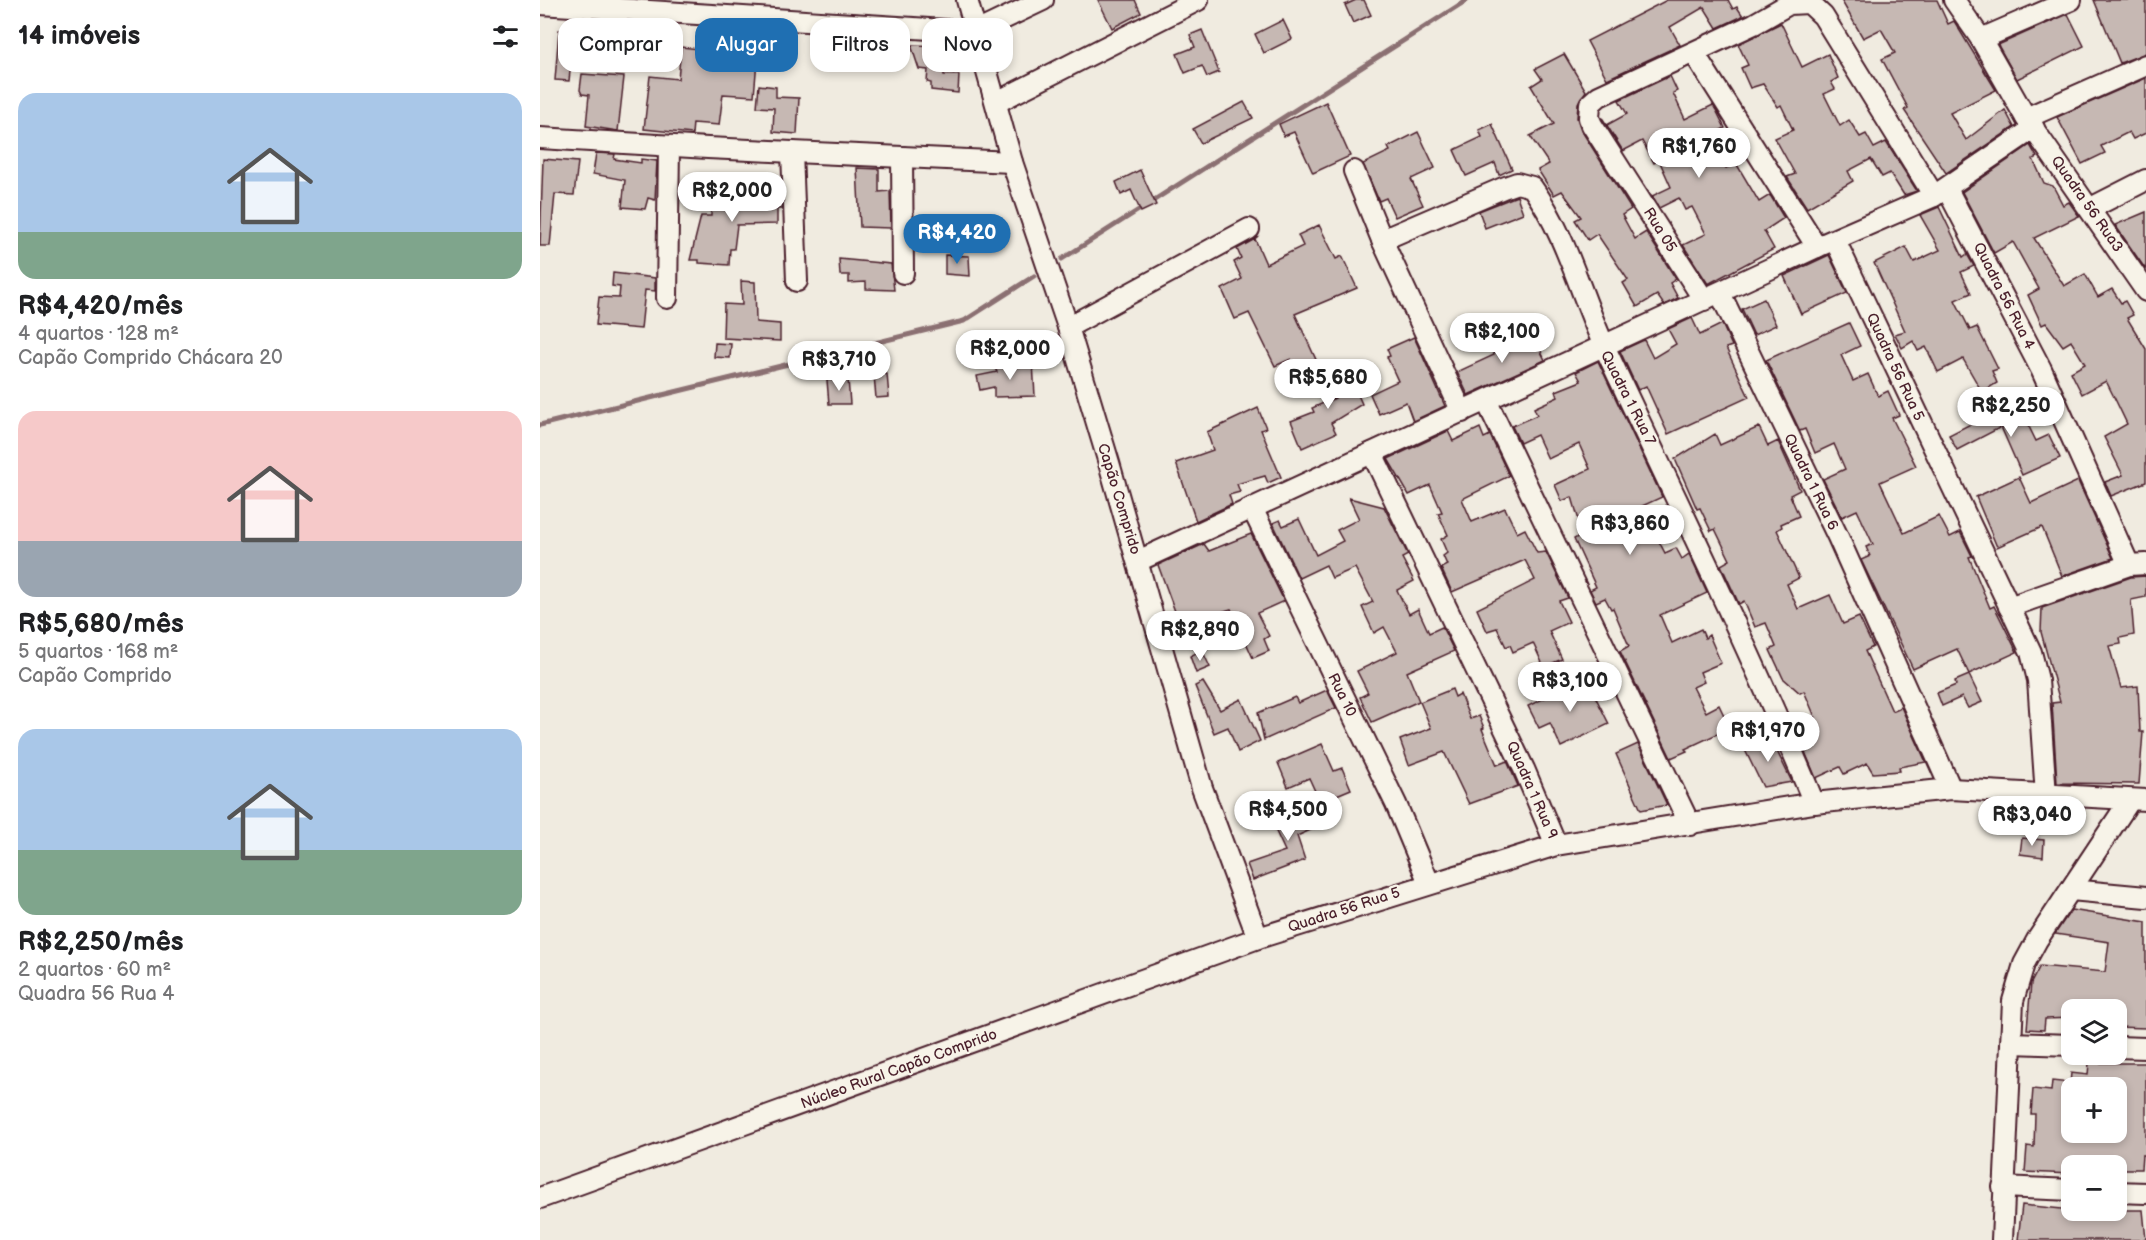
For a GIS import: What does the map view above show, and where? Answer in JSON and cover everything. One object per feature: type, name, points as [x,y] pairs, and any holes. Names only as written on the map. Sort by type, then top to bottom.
[{"type":"street","name":"Capão Comprido","points":[[967,0],[972,18]]},
{"type":"street","points":[[1005,18],[1043,0]]},
{"type":"street","points":[[997,102],[1198,0]]},
{"type":"street","name":"Quadra 56 Rua3","points":[[1954,0],[1981,39],[2030,123],[2091,208],[2146,291]]},
{"type":"street","points":[[1981,39],[2072,0]]},
{"type":"street","name":"Quadra 56 Rua 4","points":[[1694,53],[1754,24],[1784,6],[1796,2],[1809,3],[1823,16],[1940,193],[2041,369],[2138,564],[2009,607]]},
{"type":"street","points":[[540,4],[922,29]]},
{"type":"street","name":"Quadra 56 Rua 5","points":[[1694,53],[1826,244],[2022,630],[2038,680],[2046,796]]},
{"type":"street","name":"Rua 05","points":[[1694,53],[1599,96],[1590,104],[1588,113],[1592,125],[1712,297]]},
{"type":"street","points":[[1382,240],[1503,188],[1517,183],[1528,184],[1540,198],[1549,215],[1604,346],[1940,193],[2030,123],[2146,65]]},
{"type":"street","name":"Capão Comprido","points":[[988,72],[1012,162],[1068,327],[1138,561],[1487,402]]},
{"type":"street","points":[[540,138],[1012,162]]},
{"type":"street","points":[[667,298],[669,146]]},
{"type":"street","points":[[792,152],[797,282]]},
{"type":"street","points":[[902,157],[903,273]]},
{"type":"street","points":[[1354,171],[1382,240],[1461,412]]},
{"type":"street","points":[[2091,208],[2146,180]]},
{"type":"street","points":[[1068,327],[1249,229]]},
{"type":"street","name":"Quadra 1 Rua 6","points":[[1712,297],[1838,537],[1951,789]]},
{"type":"street","name":"Quadra 1 Rua 7","points":[[1487,402],[1604,346],[1721,591],[1814,803]]},
{"type":"street","points":[[1487,402],[1690,825]]},
{"type":"street","name":"Quadra 1 Rua 9","points":[[1372,453],[1524,768],[1556,845],[1429,882]]},
{"type":"street","name":"Rua 10","points":[[1252,508],[1396,804],[1429,882]]},
{"type":"street","points":[[1138,561],[1202,788],[1258,938]]},
{"type":"street","points":[[1556,845],[1814,803],[1951,789],[2138,800]]},
{"type":"street","points":[[2001,1240],[2013,1001],[2024,964],[2071,890],[2138,800]]},
{"type":"street","name":"Quadra 56 Rua 5","points":[[1258,938],[1429,882]]},
{"type":"street","points":[[2071,890],[2146,897]]},
{"type":"street","name":"Núcleo Rural Capão Comprido","points":[[540,1198],[1258,938]]},
{"type":"street","points":[[2011,1043],[2061,1045]]},
{"type":"street","points":[[2127,1047],[2146,1048]]},
{"type":"street","points":[[2003,1187],[2061,1190]]},
{"type":"street","points":[[2127,1192],[2146,1193]]},
{"type":"building","points":[[1098,0],[1135,0],[1141,13],[1112,28]]},
{"type":"building","points":[[1356,0],[1364,0],[1371,15],[1353,23],[1345,5]]},
{"type":"building","points":[[1667,0],[1728,0],[1733,9],[1737,7],[1743,16],[1717,28],[1704,7],[1670,27],[1680,45],[1607,79],[1587,41]]},
{"type":"building","points":[[1841,0],[1937,0],[1948,24],[1954,21],[1996,90],[1950,113],[1966,140],[2005,110],[2014,127],[1946,173],[1904,110],[1908,108],[1882,59],[1895,53],[1881,29],[1863,38]]},
{"type":"building","points":[[2094,0],[2146,0],[2146,53],[2120,63]]},
{"type":"building","points":[[2068,14],[2084,46],[2017,79],[1998,45]]},
{"type":"building","points":[[1283,20],[1292,39],[1264,53],[1255,34]]},
{"type":"building","points":[[1781,23],[1802,67],[1828,54],[1838,78],[1831,82],[1835,89],[1824,94],[1840,126],[1849,120],[1860,137],[1866,134],[1874,148],[1886,142],[1917,191],[1904,195],[1890,173],[1882,177],[1871,159],[1848,171],[1853,181],[1807,208],[1787,177],[1795,174],[1775,138],[1793,130],[1781,105],[1778,107],[1763,84],[1750,88],[1741,68],[1748,65],[1738,44]]},
{"type":"building","points":[[1202,30],[1219,72],[1207,77],[1202,66],[1185,73],[1177,54],[1195,47],[1190,35]]},
{"type":"building","points":[[558,42],[558,72],[570,72],[569,81],[555,80]]},
{"type":"building","points":[[911,45],[922,45],[922,69],[919,69]]},
{"type":"building","points":[[683,47],[695,49],[695,72],[756,72],[754,96],[723,94],[719,125],[693,123],[692,134],[644,129],[650,76],[678,79],[679,72],[683,72]]},
{"type":"building","points":[[1564,54],[1586,91],[1578,103],[1577,118],[1581,130],[1631,209],[1622,215],[1635,239],[1646,232],[1676,279],[1670,283],[1678,298],[1664,305],[1657,295],[1637,307],[1623,283],[1628,280],[1597,234],[1588,240],[1575,220],[1581,217],[1562,191],[1554,195],[1538,170],[1549,164],[1530,136],[1554,124],[1531,86],[1542,79],[1535,69]]},
{"type":"building","points":[[928,72],[959,75],[958,93],[931,90],[931,83],[927,82]]},
{"type":"building","points":[[582,74],[624,77],[618,131],[586,126],[589,95],[582,94],[580,90]]},
{"type":"building","points":[[1670,76],[1677,91],[1673,93],[1685,119],[1713,105],[1725,128],[1706,138],[1718,162],[1722,160],[1726,168],[1736,163],[1759,202],[1770,195],[1784,218],[1764,231],[1774,249],[1708,284],[1683,245],[1706,234],[1692,207],[1685,210],[1679,198],[1659,208],[1652,196],[1671,187],[1659,160],[1654,163],[1642,141],[1623,151],[1605,122],[1607,125],[1627,114],[1619,100]]},
{"type":"building","points":[[2146,78],[2146,133],[2133,139],[2129,132],[2101,146],[2105,153],[2082,164],[2057,117]]},
{"type":"building","points":[[759,85],[776,87],[776,97],[799,98],[797,134],[773,132],[774,108],[757,107]]},
{"type":"building","points":[[1244,102],[1253,118],[1201,143],[1193,129]]},
{"type":"building","points":[[1326,102],[1350,156],[1313,173],[1294,132],[1284,136],[1279,124]]},
{"type":"building","points":[[1492,124],[1512,169],[1499,175],[1495,163],[1466,176],[1454,150],[1482,137],[1479,130]]},
{"type":"building","points":[[1418,132],[1435,168],[1411,179],[1423,205],[1395,217],[1386,198],[1379,201],[1363,164],[1390,151],[1388,147]]},
{"type":"building","points":[[2030,145],[2037,157],[2033,159],[2044,183],[2053,186],[2063,205],[2069,202],[2079,216],[2034,238],[2064,286],[2085,274],[2098,297],[2112,289],[2121,303],[2125,301],[2133,315],[2127,318],[2146,349],[2146,482],[2111,496],[2105,482],[2123,475],[2104,437],[2127,424],[2116,401],[2106,381],[2082,394],[2071,372],[2085,364],[2071,341],[2063,346],[2046,323],[2042,325],[2028,295],[2039,289],[2013,242],[1994,253],[1962,192]]},
{"type":"building","points":[[596,153],[615,154],[614,159],[641,163],[641,159],[657,161],[655,200],[648,198],[645,209],[622,207],[625,180],[593,174]]},
{"type":"building","points":[[543,159],[578,162],[574,195],[555,194],[550,246],[540,246]]},
{"type":"building","points":[[857,168],[879,169],[879,192],[890,191],[891,228],[860,227]]},
{"type":"building","points":[[1140,170],[1156,205],[1141,212],[1131,190],[1121,195],[1116,182]]},
{"type":"building","points":[[773,190],[773,196],[782,196],[782,209],[777,209],[777,224],[737,225],[734,249],[730,249],[729,265],[699,263],[699,260],[690,260],[701,216],[711,216],[711,202],[725,201],[725,192]]},
{"type":"building","points":[[1517,196],[1523,213],[1485,228],[1479,211]]},
{"type":"building","points":[[1939,207],[1963,257],[1967,254],[1974,266],[1961,272],[1971,293],[1955,300],[1970,330],[1977,327],[1998,369],[1992,371],[1997,383],[1982,392],[1963,359],[1938,372],[1926,347],[1918,351],[1913,341],[1902,348],[1895,334],[1905,331],[1874,263],[1906,247],[1914,262],[1940,250],[1920,215]]},
{"type":"building","points":[[2146,212],[2146,270],[2115,225]]},
{"type":"building","points":[[967,213],[990,213],[990,228],[987,228],[987,235],[969,236]]},
{"type":"building","points":[[1319,225],[1336,259],[1342,256],[1357,288],[1295,314],[1318,364],[1298,374],[1291,359],[1275,366],[1249,313],[1235,319],[1222,289],[1242,279],[1234,262],[1241,258],[1237,249],[1255,239],[1266,264],[1303,246],[1298,235]]},
{"type":"building","points":[[945,255],[969,256],[970,276],[945,274]]},
{"type":"building","points":[[1829,255],[1847,293],[1801,314],[1784,276]]},
{"type":"building","points":[[839,259],[891,264],[894,290],[866,289],[866,282],[849,283],[849,275],[840,275]]},
{"type":"building","points":[[613,273],[655,278],[655,291],[645,290],[641,329],[596,325],[599,297],[619,298],[620,287],[612,286]]},
{"type":"building","points":[[741,281],[755,282],[756,322],[780,324],[780,341],[723,338],[724,304],[742,305]]},
{"type":"building","points":[[1764,299],[1776,325],[1754,335],[1742,309]]},
{"type":"building","points":[[1692,318],[1700,335],[1722,324],[1732,346],[1726,348],[1749,397],[1668,434],[1646,386],[1638,390],[1620,351],[1644,340],[1653,358],[1676,344],[1668,329]]},
{"type":"building","points":[[1849,323],[1860,346],[1841,355],[1853,381],[1868,374],[1878,396],[1888,391],[1899,415],[1892,418],[1916,466],[1880,482],[1904,533],[1939,516],[1950,537],[1960,532],[1972,556],[1969,557],[1990,608],[1994,606],[2017,652],[1969,674],[1957,649],[1913,669],[1861,560],[1870,556],[1866,547],[1873,544],[1857,510],[1842,517],[1823,479],[1845,469],[1834,444],[1815,453],[1805,429],[1800,431],[1766,360]]},
{"type":"building","points":[[1532,333],[1545,360],[1468,395],[1457,372],[1494,355],[1492,351]]},
{"type":"building","points":[[1414,337],[1445,406],[1413,421],[1406,402],[1379,414],[1370,394],[1398,381],[1387,357],[1390,356],[1387,349]]},
{"type":"building","points":[[715,343],[731,344],[730,358],[714,357]]},
{"type":"building","points":[[1598,361],[1662,497],[1614,519],[1626,545],[1654,532],[1665,553],[1676,548],[1682,559],[1689,554],[1707,593],[1660,615],[1672,643],[1701,629],[1705,638],[1709,635],[1721,663],[1700,672],[1704,682],[1693,687],[1706,712],[1719,705],[1730,728],[1671,758],[1620,651],[1629,646],[1613,608],[1611,609],[1605,598],[1596,602],[1590,590],[1596,587],[1574,539],[1583,534],[1572,497],[1562,501],[1555,485],[1590,469],[1579,444],[1548,459],[1537,435],[1520,443],[1512,426],[1537,415],[1534,408],[1558,397],[1556,391],[1581,381],[1576,372]]},
{"type":"building","points":[[1033,363],[1035,396],[994,397],[994,387],[980,390],[977,376],[997,372],[993,365]]},
{"type":"building","points":[[1346,368],[1362,404],[1331,423],[1336,433],[1302,448],[1291,421],[1314,412],[1312,408],[1335,398],[1325,377]]},
{"type":"building","points":[[887,374],[889,397],[876,398],[874,375]]},
{"type":"building","points":[[848,379],[850,404],[829,404],[827,380]]},
{"type":"building","points":[[2017,402],[2036,441],[2049,435],[2060,458],[2022,475],[2001,427],[1957,450],[1949,435],[1984,417],[1985,420]]},
{"type":"building","points":[[1258,408],[1266,428],[1261,430],[1281,477],[1268,483],[1265,476],[1237,484],[1240,492],[1229,495],[1232,504],[1196,521],[1176,463],[1213,450],[1207,432]]},
{"type":"building","points":[[1759,427],[1768,446],[1778,441],[1800,490],[1790,495],[1799,516],[1781,524],[1782,527],[1777,530],[1799,578],[1787,584],[1798,609],[1830,595],[1843,624],[1859,617],[1873,647],[1865,651],[1892,711],[1901,707],[1926,762],[1899,767],[1900,771],[1873,773],[1867,763],[1844,774],[1840,767],[1816,778],[1794,726],[1815,717],[1804,691],[1800,693],[1783,678],[1770,650],[1776,647],[1766,623],[1755,627],[1744,601],[1739,604],[1721,565],[1730,560],[1715,529],[1711,531],[1700,508],[1697,509],[1675,459],[1715,434],[1720,445]]},
{"type":"building","points":[[1480,428],[1484,438],[1490,435],[1509,476],[1462,499],[1472,522],[1505,508],[1517,533],[1525,529],[1537,553],[1546,552],[1568,598],[1559,601],[1569,622],[1549,631],[1562,659],[1544,667],[1533,643],[1513,652],[1510,645],[1506,647],[1497,628],[1487,631],[1477,609],[1535,580],[1525,560],[1452,592],[1441,568],[1447,565],[1443,556],[1447,553],[1441,539],[1448,535],[1438,513],[1442,512],[1430,485],[1409,495],[1388,459],[1448,431],[1453,441]]},
{"type":"building","points":[[2019,477],[2031,503],[2078,481],[2113,558],[2062,576],[2042,527],[1997,547],[1976,497]]},
{"type":"building","points":[[1349,498],[1384,507],[1408,555],[1402,558],[1414,581],[1397,590],[1409,614],[1418,609],[1429,633],[1442,627],[1454,651],[1407,672],[1419,701],[1372,722],[1360,697],[1368,693],[1357,671],[1397,652],[1384,627],[1374,633],[1362,607],[1373,602],[1355,568],[1332,578],[1326,565],[1299,578],[1273,523],[1280,520],[1283,526],[1299,519],[1316,555],[1343,541],[1337,530],[1359,519]]},
{"type":"building","points":[[1251,534],[1284,601],[1257,613],[1269,636],[1264,639],[1269,651],[1253,658],[1231,609],[1180,625],[1158,565],[1204,544],[1209,551]]},
{"type":"building","points":[[2146,576],[2146,597],[2131,600],[2134,635],[2120,638],[2121,644],[2109,646],[2121,688],[2138,686],[2140,732],[2143,732],[2139,784],[2057,783],[2052,703],[2060,702],[2041,632],[2042,608],[2131,577]]},
{"type":"building","points":[[1202,650],[1210,667],[1196,673],[1190,656]]},
{"type":"building","points":[[1969,675],[1982,702],[1968,708],[1962,697],[1942,706],[1937,693],[1956,685],[1955,681]]},
{"type":"building","points":[[1586,678],[1609,724],[1561,747],[1550,723],[1539,728],[1528,706]]},
{"type":"building","points":[[1203,682],[1220,710],[1241,699],[1260,741],[1238,752],[1228,727],[1214,733],[1195,686]]},
{"type":"building","points":[[1452,689],[1455,697],[1460,694],[1470,719],[1479,716],[1497,765],[1507,761],[1518,786],[1469,804],[1444,752],[1409,765],[1400,740],[1431,728],[1420,702]]},
{"type":"building","points":[[1327,690],[1336,708],[1264,740],[1258,713],[1295,697],[1298,703]]},
{"type":"building","points":[[1770,737],[1792,782],[1763,787],[1744,748]]},
{"type":"building","points":[[1322,744],[1334,771],[1342,768],[1351,789],[1320,802],[1309,778],[1288,787],[1278,763]]},
{"type":"building","points":[[1638,744],[1667,805],[1641,810],[1616,754]]},
{"type":"building","points":[[1315,804],[1324,824],[1297,836],[1305,860],[1253,880],[1247,864],[1285,851],[1272,823]]},
{"type":"building","points":[[2022,838],[2044,840],[2043,857],[2020,854]]},
{"type":"building","points":[[2071,910],[2146,922],[2146,1028],[2127,1027],[2127,999],[2061,999],[2061,1018],[2045,1019],[2044,1030],[2027,1029],[2031,983],[2040,966],[2105,972],[2109,942],[2055,934]]},
{"type":"building","points":[[2146,1063],[2146,1155],[2142,1155],[2141,1169],[2127,1169],[2127,1155],[2061,1155],[2061,1174],[2025,1172],[2027,1146],[2034,1147],[2035,1114],[2031,1114],[2033,1089],[2051,1091],[2052,1081],[2061,1082],[2061,1143],[2127,1143],[2127,1077],[2071,1077],[2071,1073],[2088,1075],[2089,1065]]},
{"type":"building","points":[[2022,1205],[2061,1209],[2061,1221],[2127,1221],[2127,1210],[2143,1210],[2146,1240],[2018,1240]]},
{"type":"waterway","points":[[1062,259],[1467,0]]},
{"type":"waterway","points":[[540,425],[964,321],[1034,276]]}]
